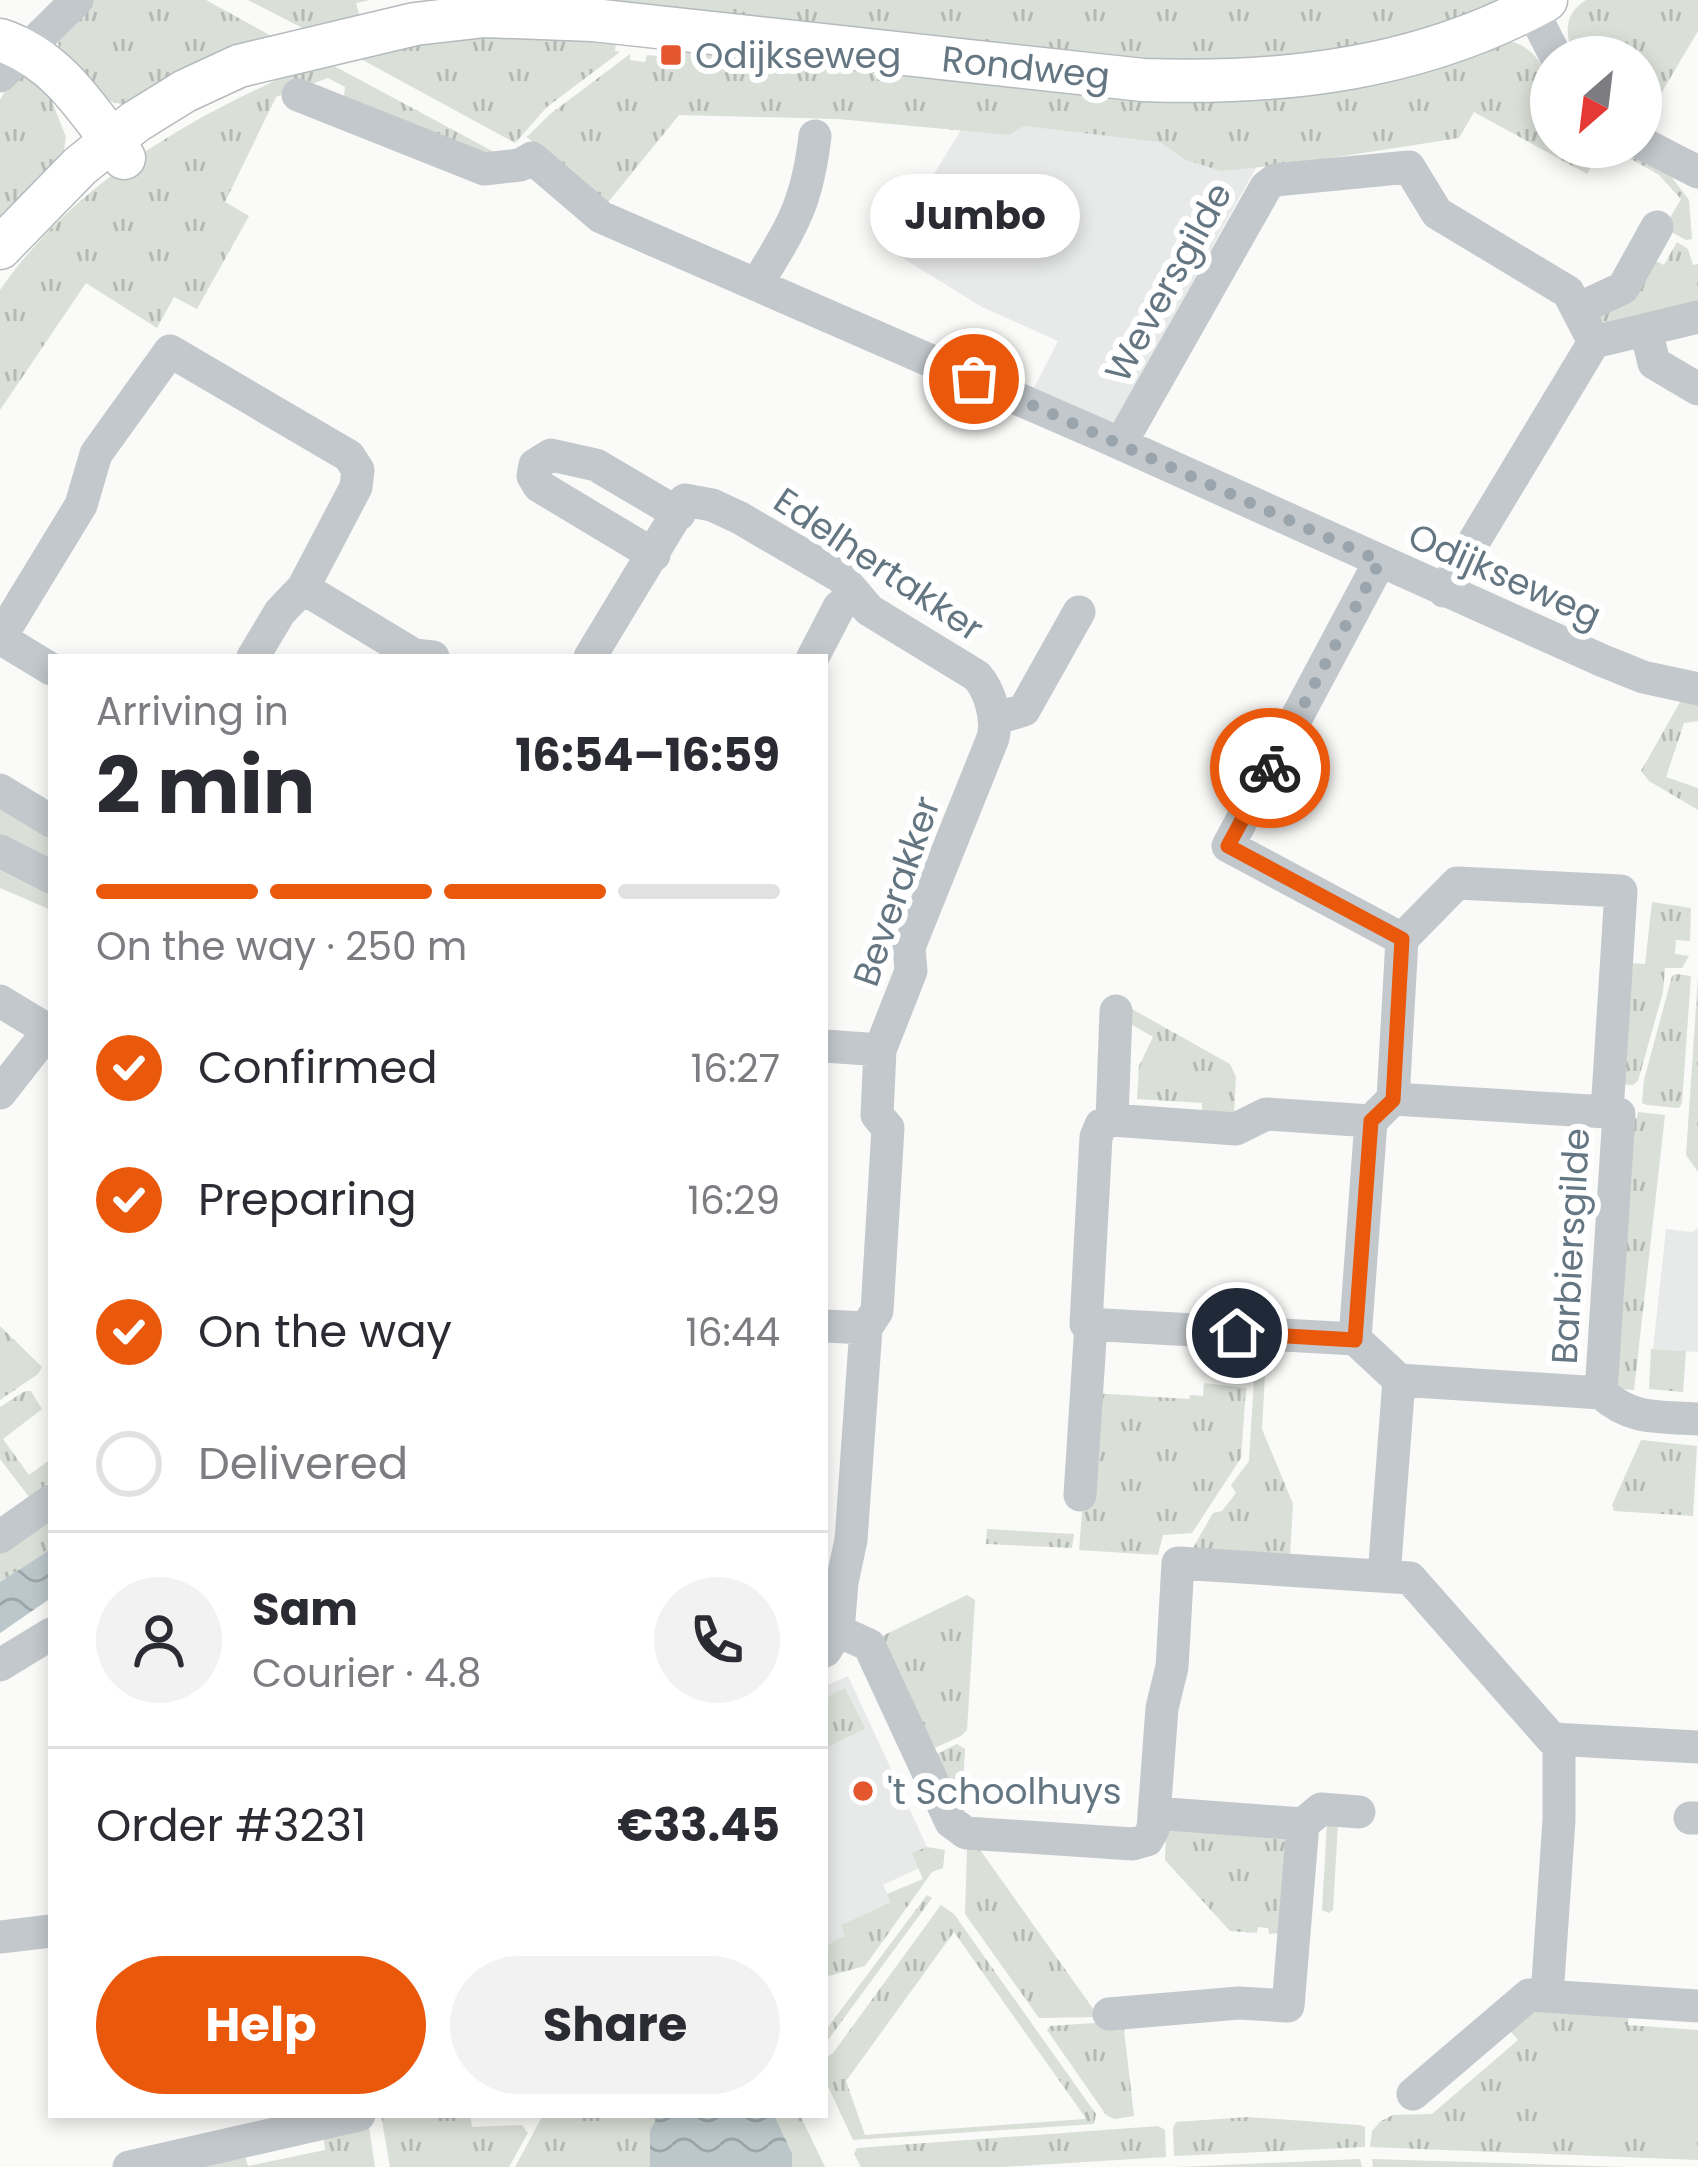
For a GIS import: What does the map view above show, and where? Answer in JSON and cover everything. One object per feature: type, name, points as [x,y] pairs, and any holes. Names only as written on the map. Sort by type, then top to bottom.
[{"type":"main road","name":"Rondweg","points":[[0,248],[50,193],[117,149],[415,24],[530,16],[1143,80],[1245,82],[1343,72],[1430,49],[1539,4]]},
{"type":"main road","points":[[7,51],[57,74],[117,149]]},
{"type":"main road","name":"Rondweg","points":[[0,279],[117,149]]},
{"type":"street","points":[[7,51],[77,0]]},
{"type":"street","points":[[1539,4],[1549,36]]},
{"type":"street","name":"Odijkseweg","points":[[291,76],[484,169],[520,165],[532,158],[602,217],[1624,670],[1698,689]]},
{"type":"street","points":[[758,284],[800,212],[815,136]]},
{"type":"street","name":"Weversgilde","points":[[1130,428],[1266,187],[1275,180],[1409,166],[1437,213],[1568,292],[1594,342]]},
{"type":"street","points":[[1684,166],[1698,205]]},
{"type":"street","points":[[1578,309],[1622,288],[1657,227]]},
{"type":"street","points":[[1444,591],[1594,342],[1698,317]]},
{"type":"street","points":[[1646,330],[1654,363],[1698,389]]},
{"type":"street","points":[[48,667],[0,638],[81,505],[96,454],[170,351],[356,463],[356,487],[303,588],[280,612],[255,654]]},
{"type":"street","points":[[592,654],[654,555],[679,514],[585,460],[551,455],[535,465],[533,476],[539,486],[654,555]]},
{"type":"street","name":"Edelhertakker","points":[[679,514],[685,500],[712,505],[841,577],[869,610],[977,676],[986,688],[994,719]]},
{"type":"street","points":[[1355,1340],[1402,939],[1228,846],[1380,561]]},
{"type":"street","points":[[303,588],[417,654]]},
{"type":"street","points":[[815,654],[839,607],[855,594]]},
{"type":"street","points":[[994,719],[1024,710],[1079,612]]},
{"type":"street","name":"Beverakker","points":[[832,1641],[851,1540],[866,1328],[877,1311],[888,1128],[877,1115],[880,1050],[911,971],[909,947],[993,738],[994,719]]},
{"type":"street","points":[[0,790],[48,819]]},
{"type":"street","points":[[0,850],[48,875]]},
{"type":"street","name":"Barbiersgilde","points":[[1402,939],[1457,883],[1622,891],[1606,1112]]},
{"type":"street","points":[[0,1000],[48,1028]]},
{"type":"street","points":[[1080,1495],[1096,1137],[1101,1125],[1112,1120],[1116,1011]]},
{"type":"street","points":[[0,1093],[48,1032]]},
{"type":"street","points":[[828,1046],[880,1050]]},
{"type":"street","name":"Barbiersgilde","points":[[1112,1120],[1236,1129],[1266,1114],[1382,1110],[1619,1114],[1601,1393]]},
{"type":"street","points":[[1089,1324],[1355,1340],[1399,1380],[1601,1393],[1634,1415],[1698,1419]]},
{"type":"street","points":[[828,1326],[866,1328]]},
{"type":"street","points":[[1384,1576],[1399,1380]]},
{"type":"street","points":[[0,1537],[48,1503]]},
{"type":"street","points":[[832,1641],[869,1645],[951,1822],[962,1832],[1141,1843],[1151,1835],[1162,1708],[1172,1667],[1178,1563],[1410,1578],[1552,1739],[1698,1747]]},
{"type":"street","points":[[0,1665],[48,1636]]},
{"type":"street","points":[[1547,1996],[1559,1739]]},
{"type":"street","points":[[1154,1813],[1303,1824],[1321,1809],[1359,1812]]},
{"type":"street","points":[[1109,2014],[1239,2003],[1288,2006],[1303,1824]]},
{"type":"street","points":[[0,1937],[48,1931]]},
{"type":"street","points":[[1412,2094],[1529,1995],[1698,2006]]},
{"type":"street","points":[[129,2167],[346,2118]]},
{"type":"shaded area","points":[[1024,126],[1163,140],[1257,166],[1110,431],[1031,394],[1058,341],[982,307],[888,249],[961,130]]},
{"type":"shaded area","points":[[1698,1228],[1698,1352],[1653,1349],[1666,1229],[1692,1232]]},
{"type":"shaded area","name":"'t Schoolhuys","points":[[848,1676],[927,1847],[913,1854],[919,1868],[883,1885],[891,1901],[841,1925],[846,1936],[828,1945],[828,1685]]},
{"type":"green space","points":[[88,0],[206,0],[284,43],[125,105],[105,100],[59,50],[58,41]]},
{"type":"green space","points":[[248,0],[370,0],[356,3],[359,14],[312,33]]},
{"type":"green space","points":[[510,0],[1507,0],[1416,38],[1224,71]]},
{"type":"green space","points":[[1586,0],[1698,0],[1698,31],[1662,92],[1662,36],[1569,36],[1568,26]]},
{"type":"green space","points":[[541,29],[616,44],[615,51],[620,52],[547,107],[515,143],[348,52]]},
{"type":"green space","points":[[1506,40],[1530,52],[1530,143],[1474,112],[1459,138],[1221,171],[1184,159],[1160,142],[1024,126],[1009,135],[838,119],[679,115],[605,206],[527,137],[630,54],[630,60],[645,62],[647,55],[678,58],[679,51],[780,51],[1157,92]]},
{"type":"green space","points":[[323,60],[509,160],[491,164],[344,97],[345,87],[328,78],[276,97],[225,202],[249,216],[197,309],[174,297],[157,328],[86,283],[0,410],[0,290],[31,250],[104,181],[145,152],[232,102]]},
{"type":"green space","points":[[20,75],[47,89],[66,137],[63,157],[0,240],[0,100],[12,78]]},
{"type":"green space","points":[[1662,135],[1698,156],[1662,141]]},
{"type":"green space","points":[[1647,168],[1667,171],[1689,200],[1692,239],[1664,228],[1681,199]]},
{"type":"green space","points":[[1677,242],[1688,249],[1693,265],[1698,264],[1698,303],[1600,329],[1594,307],[1648,257],[1664,265]]},
{"type":"green space","points":[[1684,695],[1698,702],[1698,721],[1684,723],[1666,777],[1698,788],[1698,810],[1649,781],[1641,771]]},
{"type":"green space","points":[[0,797],[48,825],[48,869],[0,844]]},
{"type":"green space","points":[[0,863],[48,881],[48,909],[0,888]]},
{"type":"green space","points":[[1652,902],[1691,908],[1690,941],[1676,940],[1675,954],[1689,956],[1682,968],[1665,968],[1663,992],[1638,1081],[1616,1084],[1629,963],[1645,964]]},
{"type":"green space","points":[[1676,974],[1691,976],[1682,1103],[1679,1108],[1647,1105],[1642,1103],[1644,1080]]},
{"type":"green space","points":[[1698,977],[1698,1172],[1686,1155]]},
{"type":"green space","points":[[1130,1008],[1230,1064],[1236,1077],[1234,1116],[1202,1120],[1202,1103],[1137,1099],[1139,1066],[1153,1037],[1129,1023]]},
{"type":"green space","points":[[1638,1112],[1665,1115],[1634,1390],[1617,1385],[1628,1118],[1637,1118]]},
{"type":"green space","points":[[0,1326],[42,1367],[0,1400]]},
{"type":"green space","points":[[1651,1349],[1686,1351],[1683,1392],[1649,1389]]},
{"type":"green space","points":[[1263,1356],[1262,1429],[1293,1504],[1290,1556],[1193,1548],[1213,1513],[1222,1511],[1236,1493],[1231,1485],[1249,1461],[1255,1361]]},
{"type":"green space","points":[[1204,1383],[1246,1388],[1241,1458],[1192,1533],[1163,1535],[1158,1555],[1079,1550],[1092,1393],[1189,1399],[1190,1395],[1203,1396]]},
{"type":"green space","points":[[31,1391],[42,1409],[3,1439],[29,1475],[48,1461],[48,1484],[29,1497],[0,1459],[0,1407]]},
{"type":"green space","points":[[1641,1440],[1697,1446],[1693,1516],[1614,1511],[1612,1505]]},
{"type":"green space","points":[[48,1514],[48,1551],[0,1582],[0,1548]]},
{"type":"green space","points":[[987,1529],[1074,1534],[1072,1548],[986,1544]]},
{"type":"green space","points":[[967,1595],[975,1600],[967,1730],[928,1751],[878,1638]]},
{"type":"green space","points":[[845,1688],[865,1729],[828,1747],[828,1696]]},
{"type":"green space","points":[[957,1744],[965,1749],[962,1808],[930,1757]]},
{"type":"green space","points":[[1327,1822],[1338,1823],[1333,1910],[1329,1913],[1322,1910]]},
{"type":"green space","points":[[1166,1828],[1292,1839],[1279,1933],[1269,1934],[1268,1928],[1258,1927],[1257,1933],[1230,1931],[1165,1860]]},
{"type":"green space","points":[[927,1847],[945,1850],[943,1868],[932,1872],[865,1966],[828,1976],[828,1944],[845,1936],[841,1925],[890,1902],[887,1894],[923,1879],[912,1853]]},
{"type":"green space","points":[[978,1847],[1099,2017],[1039,2018],[965,1914],[967,1849]]},
{"type":"green space","points":[[927,1895],[932,1898],[828,2040],[828,2027]]},
{"type":"green space","points":[[941,1905],[954,1914],[1096,2114],[1094,2124],[853,2140],[828,2086],[828,2056]],"holes":[[[954,1932],[1085,2119],[865,2135],[846,2081]]]},
{"type":"green space","points":[[1528,2003],[1629,2006],[1628,2025],[1698,2030],[1698,2160],[1370,2147],[1372,2131],[1381,2121],[1393,2115],[1432,2114],[1518,2040],[1507,2027]]},
{"type":"green space","points":[[1123,2021],[1134,2116],[1114,2119],[1106,2115],[1047,2030],[1050,2026]]},
{"type":"green space","points":[[1548,2040],[1698,2048],[1698,2136],[1543,2127]]},
{"type":"green space","points":[[1248,2117],[1359,2125],[1365,2127],[1365,2147],[1174,2156],[1176,2122]]},
{"type":"green space","points":[[382,2118],[470,2118],[472,2127],[522,2125],[528,2133],[509,2167],[390,2167]]},
{"type":"green space","points":[[541,2118],[657,2118],[650,2132],[650,2167],[515,2167]]},
{"type":"green space","points":[[775,2118],[801,2118],[825,2167],[792,2167],[792,2153]]},
{"type":"green space","points":[[1158,2126],[1165,2130],[1166,2157],[1002,2167],[861,2167],[854,2154],[857,2148]]},
{"type":"green space","points":[[369,2127],[375,2167],[164,2167],[243,2150],[248,2166],[325,2150],[323,2133]]},
{"type":"green space","points":[[1360,2159],[1362,2167],[1178,2167]]},
{"type":"green space","points":[[1372,2159],[1625,2167],[1373,2167]]},
{"type":"water","points":[[48,1551],[48,1600],[0,1633],[0,1582]]},
{"type":"water","points":[[656,2118],[775,2118],[792,2153],[792,2167],[650,2167],[650,2131]]},
{"type":"way so far","points":[[974,379],[1380,561],[1270,768]]},
{"type":"place","name":"Odijkseweg","points":[[671,55]]},
{"type":"place","name":"Jumbo","points":[[974,379]]},
{"type":"place","name":"'t Schoolhuys","points":[[863,1791]]},
{"type":"route","points":[[1237,1333],[1355,1340],[1371,1121],[1393,1100],[1402,939],[1228,846],[1270,768]]}]
